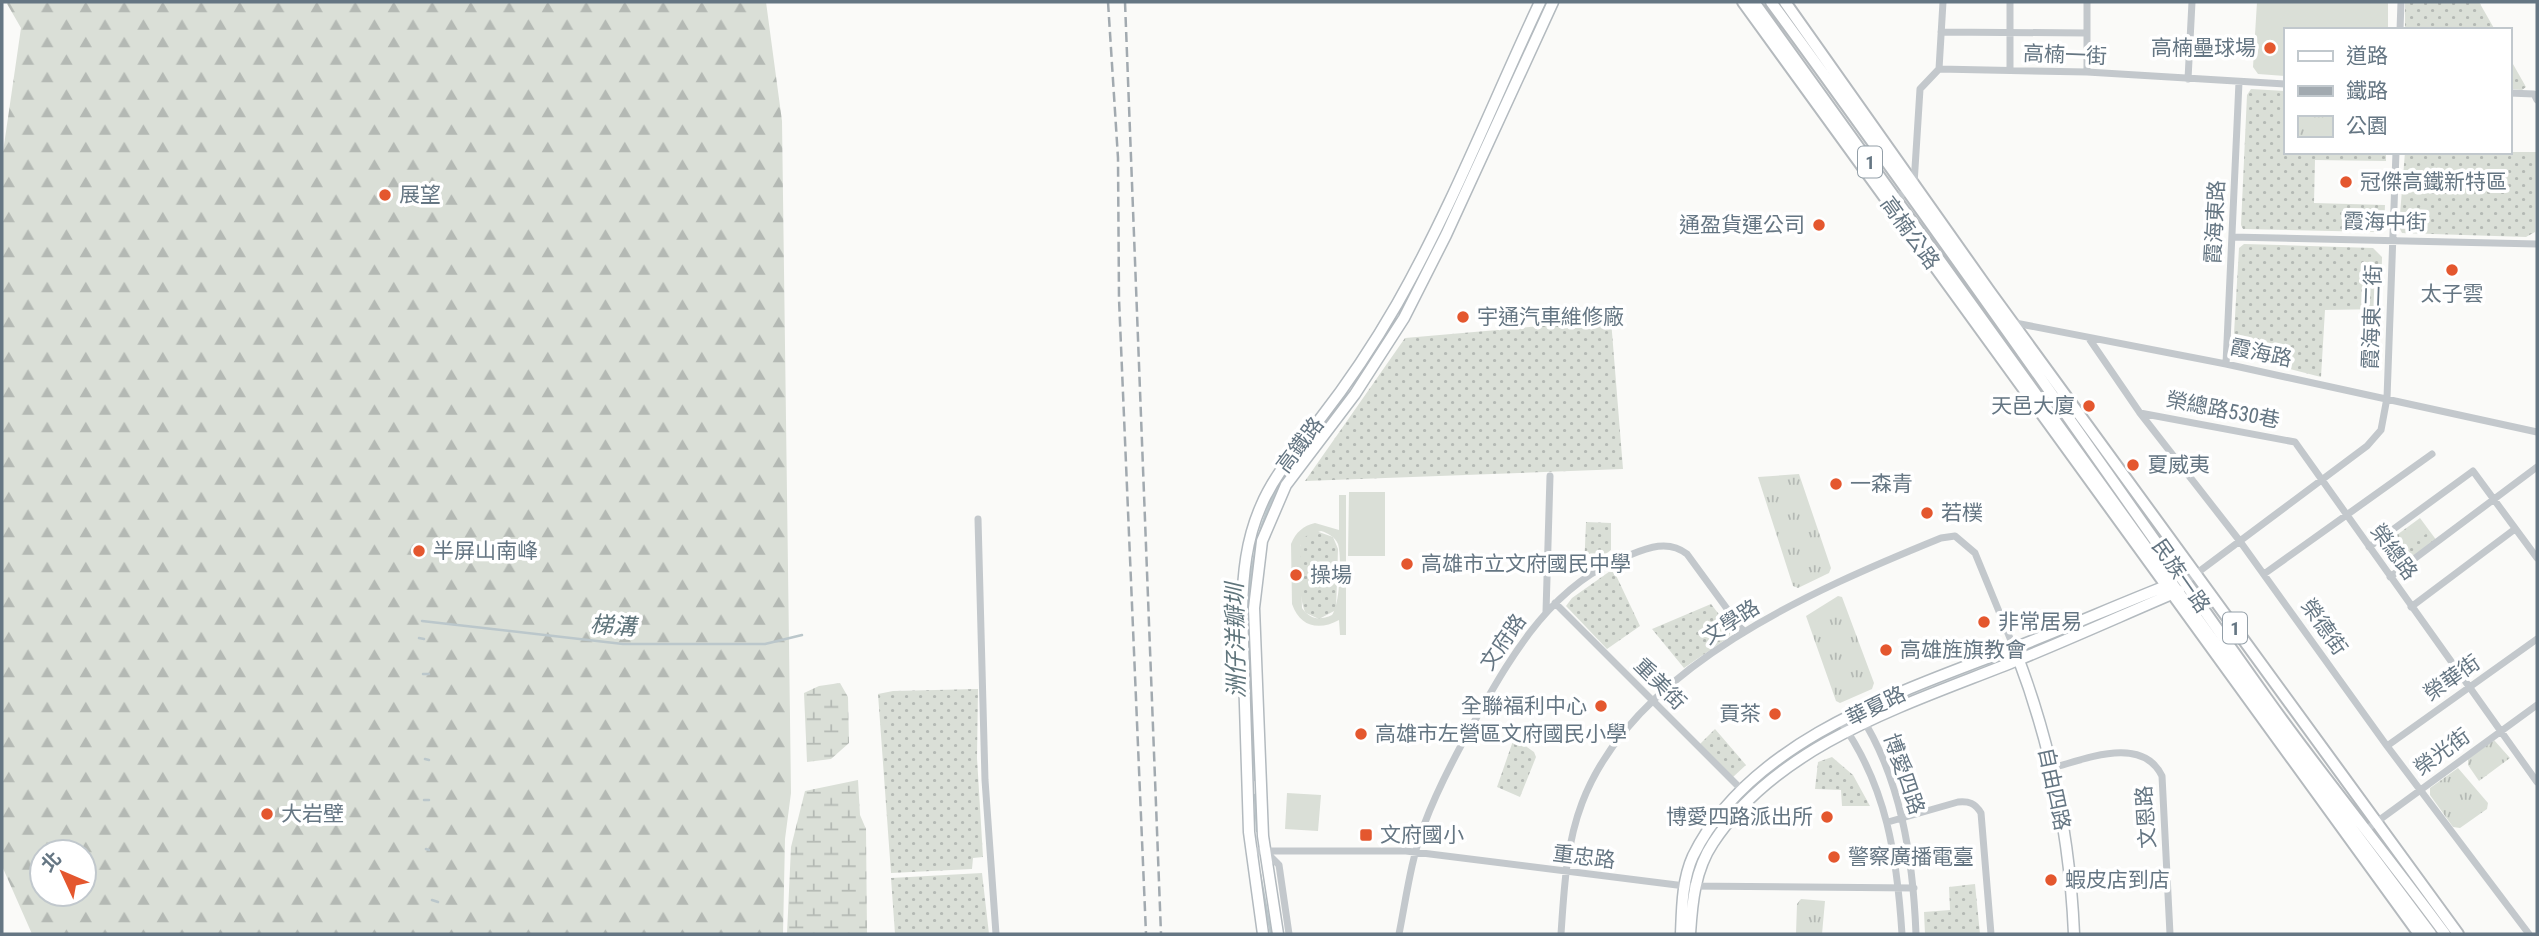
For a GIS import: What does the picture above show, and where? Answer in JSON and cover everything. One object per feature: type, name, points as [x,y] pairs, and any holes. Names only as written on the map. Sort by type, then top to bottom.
[{"type":"main road","name":"高楠公路","points":[[1744,2],[1987,323]]},
{"type":"main road","name":"高楠公路","points":[[1754,2],[1894,202]]},
{"type":"main road","name":"高楠公路","points":[[1771,2],[2012,322]]},
{"type":"main road","name":"高楠公路","points":[[1785,2],[1911,186],[1987,323]]},
{"type":"main road","name":"民族一路","points":[[2012,322],[2196,575],[2445,934]]},
{"type":"main road","name":"民族一路","points":[[1987,323],[2419,934]]},
{"type":"main road","name":"民族一路","points":[[2175,587],[2458,934]]},
{"type":"main road","name":"民族一路","points":[[2175,587],[2431,934]]},
{"type":"street","name":"高鐵路","points":[[1263,934],[1250,851],[1242,610],[1243,574],[1250,539],[1260,507],[1275,477],[1343,388],[1392,311],[1451,196],[1540,2]]},
{"type":"street","name":"高鐵路","points":[[1278,934],[1264,850],[1254,608],[1262,541],[1286,485],[1355,394],[1404,318],[1446,235],[1553,2]]},
{"type":"street","points":[[1894,202],[1911,186],[1920,89],[1939,69],[1943,2]]},
{"type":"street","points":[[2010,2],[2010,70]]},
{"type":"street","points":[[2087,2],[2087,72]]},
{"type":"street","points":[[2188,79],[2192,2]]},
{"type":"street","points":[[2400,28],[2401,2]]},
{"type":"street","points":[[1941,32],[2087,33]]},
{"type":"street","name":"高楠一街","points":[[1939,69],[2087,72],[2284,85]]},
{"type":"street","name":"霞海東路","points":[[2226,363],[2239,82]]},
{"type":"street","points":[[2511,93],[2535,97]]},
{"type":"street","name":"霞海東二街","points":[[2320,480],[2376,437],[2381,430],[2387,398],[2396,154]]},
{"type":"street","name":"霞海中街","points":[[2232,237],[2537,244]]},
{"type":"street","points":[[1392,311],[1404,318]]},
{"type":"street","name":"霞海路","points":[[1987,323],[2012,322],[2090,340],[2226,363],[2537,432]]},
{"type":"street","name":"榮德街","points":[[2090,340],[2140,413],[2239,540],[2387,746],[2529,934]]},
{"type":"street","name":"榮總路530巷","points":[[2140,413],[2295,442],[2320,480]]},
{"type":"street","points":[[2264,574],[2432,454]]},
{"type":"street","points":[[2390,577],[2537,467]]},
{"type":"street","points":[[2368,547],[2473,471],[2537,558]]},
{"type":"street","points":[[1546,612],[1550,476]]},
{"type":"street","points":[[2175,587],[2196,575],[2320,480]]},
{"type":"street","name":"榮總路","points":[[2320,480],[2537,782]]},
{"type":"street","points":[[978,519],[985,780],[996,934]]},
{"type":"street","points":[[2411,607],[2515,529]]},
{"type":"street","name":"文學路","points":[[1561,934],[1565,873],[1577,819],[1592,783],[1613,748],[1653,702],[1685,674],[1744,632],[1840,579],[1941,538],[1955,536],[1975,552],[2014,648]]},
{"type":"street","name":"文府路","points":[[1399,934],[1424,823],[1469,731],[1507,663],[1555,603],[1590,574],[1616,560],[1648,548],[1675,546],[1687,554],[1744,632]]},
{"type":"street","name":"華夏路","points":[[1690,934],[1692,859],[1706,834],[1742,790],[1772,762],[1860,713],[2014,648],[2175,587]]},
{"type":"street","name":"華夏路","points":[[1681,934],[1690,886],[1712,844],[1748,801],[1780,772],[1867,724],[2018,660],[2175,587]]},
{"type":"street","name":"重美街","points":[[1555,603],[1742,790]]},
{"type":"street","name":"榮華街","points":[[2387,746],[2537,639]]},
{"type":"street","name":"自由四路","points":[[2014,648],[2052,768],[2072,879],[2074,934]]},
{"type":"street","name":"榮光街","points":[[2372,826],[2537,705]]},
{"type":"street","name":"博愛四路","points":[[1860,713],[1867,724],[1903,819],[1914,888],[1916,934]]},
{"type":"street","name":"博愛四路","points":[[1841,722],[1873,777],[1888,822],[1899,889],[1902,934]]},
{"type":"street","name":"文恩路","points":[[2052,768],[2121,752],[2144,756],[2158,769],[2162,776],[2170,934]]},
{"type":"street","points":[[1888,822],[1958,802],[1966,801],[1976,806],[1982,825],[1991,934]]},
{"type":"street","name":"高鐵路","points":[[1264,850],[1279,865],[1289,934]]},
{"type":"street","name":"重忠路","points":[[1250,851],[1417,852],[1565,873],[1690,886],[1914,888]]},
{"type":"green space","points":[[6,2],[766,2],[782,121],[791,793],[785,839],[783,934],[32,934],[2,866],[2,159],[21,28]]},
{"type":"green space","name":"高楠壘球場","points":[[2257,2],[2388,2],[2388,28],[2284,28],[2284,76],[2258,74],[2253,67]]},
{"type":"green space","points":[[2405,2],[2479,2],[2494,28],[2405,28]]},
{"type":"green space","points":[[2511,61],[2526,87],[2522,90],[2511,89]]},
{"type":"green space","points":[[2251,89],[2284,91],[2284,154],[2386,154],[2386,161],[2315,160],[2314,203],[2385,205],[2384,228],[2378,232],[2243,229],[2241,225],[2247,95]]},
{"type":"green space","points":[[2536,152],[2535,232],[2526,237],[2402,233],[2399,227],[2405,154]]},
{"type":"green space","points":[[2244,244],[2373,248],[2382,257],[2381,309],[2325,310],[2321,377],[2236,355],[2233,351],[2239,248]]},
{"type":"green space","points":[[1611,320],[1623,469],[1305,481],[1405,338]]},
{"type":"green space","points":[[1799,474],[1831,568],[1829,573],[1798,588],[1793,586],[1758,477]]},
{"type":"green space","points":[[1349,492],[1385,492],[1385,556],[1348,556]]},
{"type":"green space","name":"操場","points":[[1339,495],[1346,495],[1346,635],[1340,635],[1339,620],[1324,625],[1311,625],[1300,618],[1292,604],[1291,544],[1295,536],[1303,528],[1315,523],[1339,530]],"holes":[[[1321,531],[1333,537],[1338,544],[1340,559],[1335,610],[1332,615],[1323,618],[1312,617],[1302,608],[1300,546],[1306,536]]]},
{"type":"green space","points":[[2420,518],[2437,541],[2396,571],[2379,548]]},
{"type":"green space","points":[[1586,522],[1611,523],[1611,550],[1584,570]]},
{"type":"green space","points":[[2419,525],[2426,534],[2405,550],[2398,541]]},
{"type":"green space","points":[[1316,531],[1333,537],[1338,549],[1336,610],[1319,619],[1306,613],[1299,577],[1302,540]]},
{"type":"green space","points":[[1613,569],[1640,626],[1607,649],[1566,606],[1572,598]]},
{"type":"green space","points":[[1838,596],[1842,597],[1874,683],[1872,689],[1840,703],[1836,701],[1806,616]]},
{"type":"green space","points":[[1711,604],[1731,630],[1729,637],[1684,668],[1652,629]]},
{"type":"green space","points":[[840,683],[848,697],[849,743],[831,759],[807,762],[804,693],[819,686]]},
{"type":"green space","points":[[978,689],[977,758],[983,857],[973,858],[972,869],[891,873],[878,694],[893,691]]},
{"type":"green space","points":[[1715,729],[1746,765],[1733,777],[1699,745]]},
{"type":"green space","points":[[1514,738],[1534,752],[1536,757],[1520,797],[1497,787]]},
{"type":"green space","points":[[2494,740],[2510,758],[2479,781],[2468,765],[2468,759]]},
{"type":"green space","points":[[1832,757],[1853,775],[1870,806],[1842,806],[1841,790],[1815,789],[1818,762]]},
{"type":"green space","points":[[2458,768],[2488,803],[2487,809],[2460,828],[2453,827],[2430,795],[2430,788]]},
{"type":"green space","points":[[858,780],[860,815],[866,829],[867,934],[787,934],[791,847],[805,791]]},
{"type":"green space","points":[[1287,793],[1321,795],[1318,831],[1285,829]]},
{"type":"green space","points":[[982,873],[989,934],[895,934],[891,878]]},
{"type":"green space","points":[[1975,884],[1980,934],[1925,934],[1924,912],[1950,910],[1949,887]]},
{"type":"green space","points":[[1801,899],[1825,901],[1822,934],[1796,934],[1797,904]]},
{"type":"waterway","name":"洲仔洋瓣圳","points":[[1255,780],[1248,659],[1251,578],[1258,539],[1271,502],[1290,467]]},
{"type":"waterway","name":"梯溝","points":[[422,621],[623,644],[765,644],[802,635]]},
{"type":"waterway","points":[[419,638],[424,639]]},
{"type":"waterway","points":[[423,674],[429,674]]},
{"type":"waterway","points":[[425,759],[429,760]]},
{"type":"waterway","name":"洲仔洋瓣圳","points":[[1255,795],[1257,831]]},
{"type":"waterway","points":[[424,800],[429,800]]},
{"type":"waterway","name":"洲仔洋瓣圳","points":[[1260,874],[1271,934]]},
{"type":"waterway","points":[[432,900],[438,902]]},
{"type":"railway","points":[[1108,2],[1118,158],[1119,299],[1146,934]]},
{"type":"railway","points":[[1125,2],[1161,934]]},
{"type":"place","name":"高楠壘球場","points":[[2270,48]]},
{"type":"place","name":"冠傑高鐵新特區","points":[[2346,182]]},
{"type":"place","name":"展望","points":[[385,195]]},
{"type":"place","name":"通盈貨運公司","points":[[1819,225]]},
{"type":"place","name":"太子雲","points":[[2452,270]]},
{"type":"place","name":"宇通汽車維修廠","points":[[1463,317]]},
{"type":"place","name":"天邑大廈","points":[[2089,406]]},
{"type":"place","name":"夏威夷","points":[[2133,465]]},
{"type":"place","name":"一森青","points":[[1836,484]]},
{"type":"place","name":"若樸","points":[[1927,513]]},
{"type":"place","name":"半屏山南峰","points":[[419,551]]},
{"type":"place","name":"高雄市立文府國民中學","points":[[1407,564]]},
{"type":"place","name":"操場","points":[[1296,575]]},
{"type":"place","name":"非常居易","points":[[1984,622]]},
{"type":"place","name":"高雄旌旗教會","points":[[1886,650]]},
{"type":"place","name":"全聯福利中心","points":[[1601,706]]},
{"type":"place","name":"貢茶","points":[[1775,714]]},
{"type":"place","name":"高雄市左營區文府國民小學","points":[[1361,734]]},
{"type":"place","name":"大岩壁","points":[[267,814]]},
{"type":"place","name":"博愛四路派出所","points":[[1827,817]]},
{"type":"place","name":"文府國小","points":[[1366,835]]},
{"type":"place","name":"警察廣播電臺","points":[[1834,857]]},
{"type":"place","name":"蝦皮店到店","points":[[2051,880]]}]
